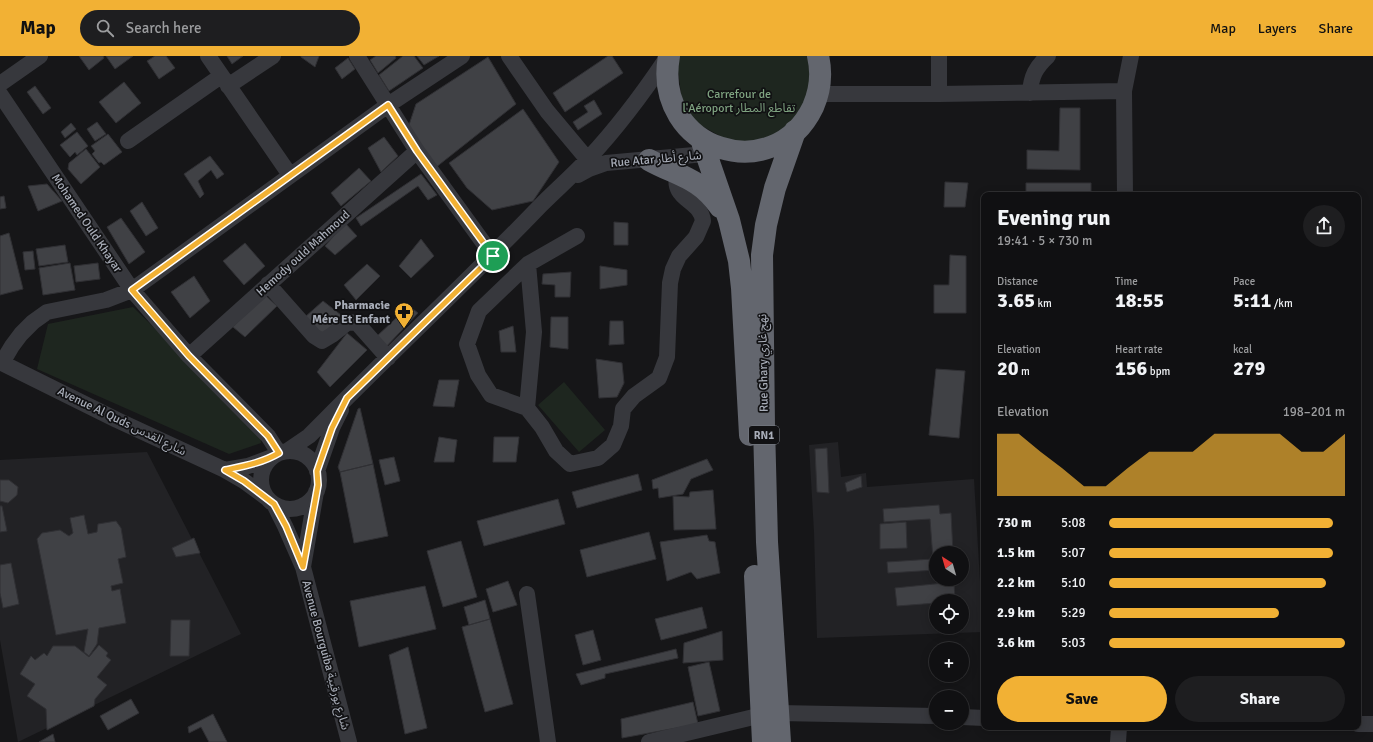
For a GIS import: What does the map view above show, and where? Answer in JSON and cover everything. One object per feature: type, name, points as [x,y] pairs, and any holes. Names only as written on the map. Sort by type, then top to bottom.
[{"type":"highway","points":[[668,56],[666,69],[667,86],[671,101],[678,116],[703,147],[715,146],[731,151],[748,151],[765,148],[781,141],[795,131],[809,114],[818,94],[820,75],[818,56]]},
{"type":"highway","name":"Rue Ghary نهج غاري","points":[[760,542],[764,426],[762,255],[766,224],[775,188],[795,131]]},
{"type":"highway","name":"Rue Ghary نهج غاري","points":[[703,147],[730,220],[739,261],[742,288],[749,424],[760,542],[770,714],[780,742]]},
{"type":"highway","points":[[649,160],[693,180],[717,201],[730,220]]},
{"type":"highway","name":"Rue Ghary نهج غاري","points":[[763,742],[770,714]]},
{"type":"street","points":[[0,84],[40,56]]},
{"type":"street","points":[[208,56],[290,175]]},
{"type":"street","points":[[128,141],[224,81],[274,56]]},
{"type":"street","points":[[357,56],[417,151],[493,256]]},
{"type":"street","points":[[1,364],[21,334],[33,322],[47,312],[106,300],[132,290],[388,105],[462,56]]},
{"type":"street","points":[[509,56],[547,111],[588,160]]},
{"type":"street","name":"Rue Atar شارع أطار","points":[[279,454],[309,436],[493,256],[561,184],[588,160],[619,125],[668,56]]},
{"type":"street","points":[[939,56],[939,94]]},
{"type":"street","points":[[1030,93],[1030,83],[1033,73],[1048,56]]},
{"type":"street","points":[[1125,192],[1124,91],[1130,56]]},
{"type":"street","points":[[818,94],[1124,91]]},
{"type":"street","name":"Mohamed Ould Khayar","points":[[0,94],[132,290],[189,356],[268,436],[279,454]]},
{"type":"street","name":"Rue Atar شارع أطار","points":[[561,184],[589,169],[606,163],[649,160],[703,147]]},
{"type":"street","name":"Hemody ould Mahmoud","points":[[189,356],[417,151]]},
{"type":"street","points":[[577,236],[528,264],[479,311],[468,344],[478,375],[491,395],[527,408],[542,427],[556,451],[570,464],[598,458],[613,445],[622,426],[623,409],[634,396],[659,378],[667,357],[670,283],[673,269],[679,256],[696,237],[703,220],[699,210],[684,197],[677,188],[676,178],[678,172]]},
{"type":"street","points":[[527,408],[534,332],[528,264]]},
{"type":"street","points":[[268,284],[314,336],[322,341],[348,322],[357,323],[388,358]]},
{"type":"street","name":"Avenue Al Quds شارع القدس","points":[[1,364],[19,370],[117,420],[225,470],[244,481],[270,501]]},
{"type":"street","name":"Rue Atar شارع أطار","points":[[317,471],[332,428],[347,398]]},
{"type":"street","points":[[225,470],[248,466],[279,454],[296,452],[306,456],[313,462],[317,471],[318,485],[311,500],[302,506],[293,509],[283,508],[270,501],[262,488],[261,476],[265,466],[279,454]]},
{"type":"street","name":"Avenue Bourguiba شارع بورقيبة","points":[[303,567],[316,492]]},
{"type":"street","name":"Avenue Bourguiba شارع بورقيبة","points":[[270,501],[286,526],[303,567],[348,742]]},
{"type":"street","points":[[527,594],[548,742]]},
{"type":"street","points":[[648,742],[770,714],[929,716]]},
{"type":"street","points":[[969,717],[981,718]]},
{"type":"street","points":[[1361,724],[1373,724]]},
{"type":"street","points":[[1118,742],[1119,730]]},
{"type":"shaded area","points":[[838,442],[841,477],[866,473],[867,487],[974,479],[981,598],[981,632],[969,633],[969,594],[929,594],[929,634],[817,638],[814,532],[809,445]]},
{"type":"shaded area","points":[[147,452],[241,634],[18,742],[0,640],[0,460]]},
{"type":"green space","name":"Carrefour de l'Aéroport تقاطع المطار","points":[[676,56],[810,56],[809,101],[782,135],[740,147],[684,116]]},
{"type":"green space","points":[[133,307],[260,432],[261,443],[229,454],[37,369],[48,324]]},
{"type":"green space","points":[[564,382],[605,430],[579,452],[538,405]]},
{"type":"building","points":[[79,56],[103,56],[104,58],[89,70]]},
{"type":"building","points":[[106,56],[133,56],[115,69]]},
{"type":"building","points":[[155,56],[166,56],[175,68],[159,79],[147,61]]},
{"type":"building","points":[[227,56],[243,56],[232,64]]},
{"type":"building","points":[[301,56],[319,56],[315,67]]},
{"type":"building","points":[[376,56],[395,56],[396,58],[378,73],[370,60]]},
{"type":"building","points":[[403,56],[414,56],[423,68],[389,91],[379,75]]},
{"type":"building","points":[[417,56],[439,56],[424,65]]},
{"type":"building","points":[[608,56],[612,56],[623,73],[565,112],[553,93]]},
{"type":"building","points":[[488,57],[516,104],[435,168],[407,131],[416,104]]},
{"type":"building","points":[[348,58],[355,69],[342,79],[335,68]]},
{"type":"building","points":[[124,82],[141,103],[116,123],[99,102]]},
{"type":"building","points":[[35,86],[51,108],[43,114],[27,92]]},
{"type":"building","points":[[594,100],[602,114],[578,130],[573,122],[588,112],[584,106]]},
{"type":"building","points":[[1060,108],[1080,108],[1080,170],[1027,169],[1027,150],[1059,151]]},
{"type":"building","points":[[523,109],[559,162],[533,201],[492,210],[467,188],[449,163]]},
{"type":"building","points":[[97,122],[106,134],[95,141],[87,129]]},
{"type":"building","points":[[71,123],[76,129],[65,138],[61,132]]},
{"type":"building","points":[[77,132],[88,146],[77,155],[75,152],[70,157],[60,145]]},
{"type":"building","points":[[108,134],[122,152],[104,165],[101,162],[99,163],[92,154],[95,151],[91,146]]},
{"type":"building","points":[[384,137],[398,156],[381,172],[368,148]]},
{"type":"building","points":[[86,149],[100,167],[81,184],[68,169],[69,163]]},
{"type":"building","points":[[210,156],[224,174],[217,179],[211,170],[198,181],[204,194],[200,198],[184,174]]},
{"type":"building","points":[[359,168],[371,181],[341,206],[331,193]]},
{"type":"building","points":[[421,174],[437,195],[428,200],[418,186],[361,226],[356,218]]},
{"type":"building","points":[[945,182],[968,183],[965,207],[944,207]]},
{"type":"building","points":[[1026,183],[1091,183],[1091,192],[1026,192]]},
{"type":"building","points":[[47,184],[62,201],[38,211],[28,186]]},
{"type":"building","points":[[4,196],[6,208],[0,209],[0,197]]},
{"type":"building","points":[[142,202],[158,228],[146,236],[130,211]]},
{"type":"building","points":[[121,218],[145,252],[129,264],[107,227]]},
{"type":"building","points":[[614,222],[628,223],[628,245],[614,245]]},
{"type":"building","points":[[345,223],[357,236],[335,255],[325,246]]},
{"type":"building","points":[[9,233],[23,289],[0,295],[0,236]]},
{"type":"building","points":[[421,239],[434,256],[411,278],[399,266]]},
{"type":"building","points":[[245,243],[265,266],[244,285],[223,261]]},
{"type":"building","points":[[65,245],[68,262],[39,266],[36,249]]},
{"type":"building","points":[[33,251],[35,269],[25,270],[23,252]]},
{"type":"building","points":[[950,255],[966,256],[966,313],[934,313],[934,285],[949,285]]},
{"type":"building","points":[[70,263],[75,290],[43,295],[39,268]]},
{"type":"building","points":[[98,263],[100,279],[76,282],[74,266]]},
{"type":"building","points":[[367,264],[380,276],[356,300],[344,285]]},
{"type":"building","points":[[600,266],[627,270],[627,285],[600,289]]},
{"type":"building","points":[[571,272],[570,297],[555,297],[555,285],[542,284],[543,274]]},
{"type":"building","points":[[194,276],[210,301],[190,318],[171,292]]},
{"type":"building","points":[[265,295],[277,306],[245,337],[233,327]]},
{"type":"building","points":[[323,301],[341,315],[323,337],[305,317]]},
{"type":"building","points":[[409,306],[418,313],[385,348],[376,337]]},
{"type":"building","points":[[551,317],[568,317],[568,349],[550,347]]},
{"type":"building","points":[[610,321],[623,321],[624,344],[609,345]]},
{"type":"building","points":[[513,326],[516,352],[501,352],[499,331]]},
{"type":"building","points":[[347,333],[367,350],[330,387],[317,372]]},
{"type":"building","points":[[596,359],[622,363],[624,383],[617,397],[599,398]]},
{"type":"building","points":[[936,369],[965,371],[959,438],[929,435]]},
{"type":"building","points":[[439,380],[459,380],[454,407],[433,406]]},
{"type":"building","points":[[360,408],[373,464],[340,472],[338,467],[358,409]]},
{"type":"building","points":[[439,437],[457,440],[454,462],[434,462]]},
{"type":"building","points":[[494,437],[519,437],[516,462],[493,462]]},
{"type":"building","points":[[827,448],[829,493],[817,492],[815,449]]},
{"type":"building","points":[[394,457],[400,481],[385,485],[379,460]]},
{"type":"building","points":[[707,459],[713,470],[691,479],[683,494],[659,498],[658,488],[653,489],[652,480]]},
{"type":"building","points":[[373,464],[388,536],[354,543],[340,472]]},
{"type":"building","points":[[638,474],[642,490],[577,508],[572,492]]},
{"type":"building","points":[[861,476],[862,487],[847,492],[845,483]]},
{"type":"building","points":[[0,480],[9,480],[18,487],[17,495],[8,503],[0,501]]},
{"type":"building","points":[[713,490],[716,529],[674,530],[673,496],[689,497],[690,492]]},
{"type":"building","points":[[558,499],[565,524],[484,546],[477,521]]},
{"type":"building","points":[[939,505],[940,514],[951,513],[953,546],[932,546],[930,519],[884,522],[883,509]]},
{"type":"building","points":[[0,506],[2,506],[7,531],[0,532]]},
{"type":"building","points":[[84,515],[88,534],[97,532],[98,524],[116,521],[121,528],[126,557],[118,559],[123,583],[111,586],[112,591],[120,589],[126,623],[99,628],[97,644],[89,656],[84,652],[88,629],[56,635],[37,539],[42,533],[60,530],[69,536],[73,533],[70,518]]},
{"type":"building","points":[[906,522],[907,548],[880,549],[880,524]]},
{"type":"building","points":[[649,532],[656,559],[587,577],[580,550]]},
{"type":"building","points":[[707,535],[709,541],[715,542],[720,573],[697,579],[691,572],[667,581],[660,542]]},
{"type":"building","points":[[194,538],[200,553],[176,557],[172,548]]},
{"type":"building","points":[[461,541],[477,597],[443,607],[427,551]]},
{"type":"building","points":[[929,559],[929,570],[888,573],[887,562]]},
{"type":"building","points":[[11,563],[19,604],[3,608],[0,593],[0,565]]},
{"type":"building","points":[[508,581],[517,605],[493,612],[486,589]]},
{"type":"building","points":[[929,585],[929,586],[954,586],[955,594],[929,594],[929,604],[897,606],[895,588]]},
{"type":"building","points":[[425,586],[436,629],[359,647],[350,601]]},
{"type":"building","points":[[485,600],[490,619],[469,625],[464,607]]},
{"type":"building","points":[[702,607],[707,628],[661,640],[655,619]]},
{"type":"building","points":[[490,619],[513,704],[485,712],[462,627]]},
{"type":"building","points":[[171,620],[190,620],[189,656],[170,656]]},
{"type":"building","points":[[593,630],[601,660],[583,665],[575,635]]},
{"type":"building","points":[[722,631],[723,660],[683,663],[684,643]]},
{"type":"building","points":[[99,645],[108,653],[106,656],[111,660],[97,677],[107,685],[95,699],[94,706],[47,730],[46,709],[27,696],[35,684],[20,674],[31,656],[35,660],[44,653],[47,656],[53,646],[75,646],[89,657]]},
{"type":"building","points":[[408,647],[427,728],[405,734],[389,655]]},
{"type":"building","points":[[676,649],[678,658],[605,674],[605,678],[581,685],[576,674]]},
{"type":"building","points":[[709,662],[720,711],[698,716],[688,667]]},
{"type":"building","points":[[131,699],[139,713],[108,730],[100,716]]},
{"type":"building","points":[[693,702],[698,724],[622,738],[621,719]]},
{"type":"building","points":[[213,714],[227,742],[209,742],[201,727],[189,733],[188,727]]},
{"type":"building","points":[[53,734],[55,742],[39,742]]},
{"type":"place","name":"Pharmacie Mére Et Enfant","points":[[404,329]]},
{"type":"route","points":[[388,105],[417,151],[493,256],[347,398],[332,428],[317,471],[319,478],[318,485],[303,567],[286,526],[274,504],[244,481],[225,470],[248,466],[279,453],[268,436],[189,356],[132,290],[388,105]]}]
